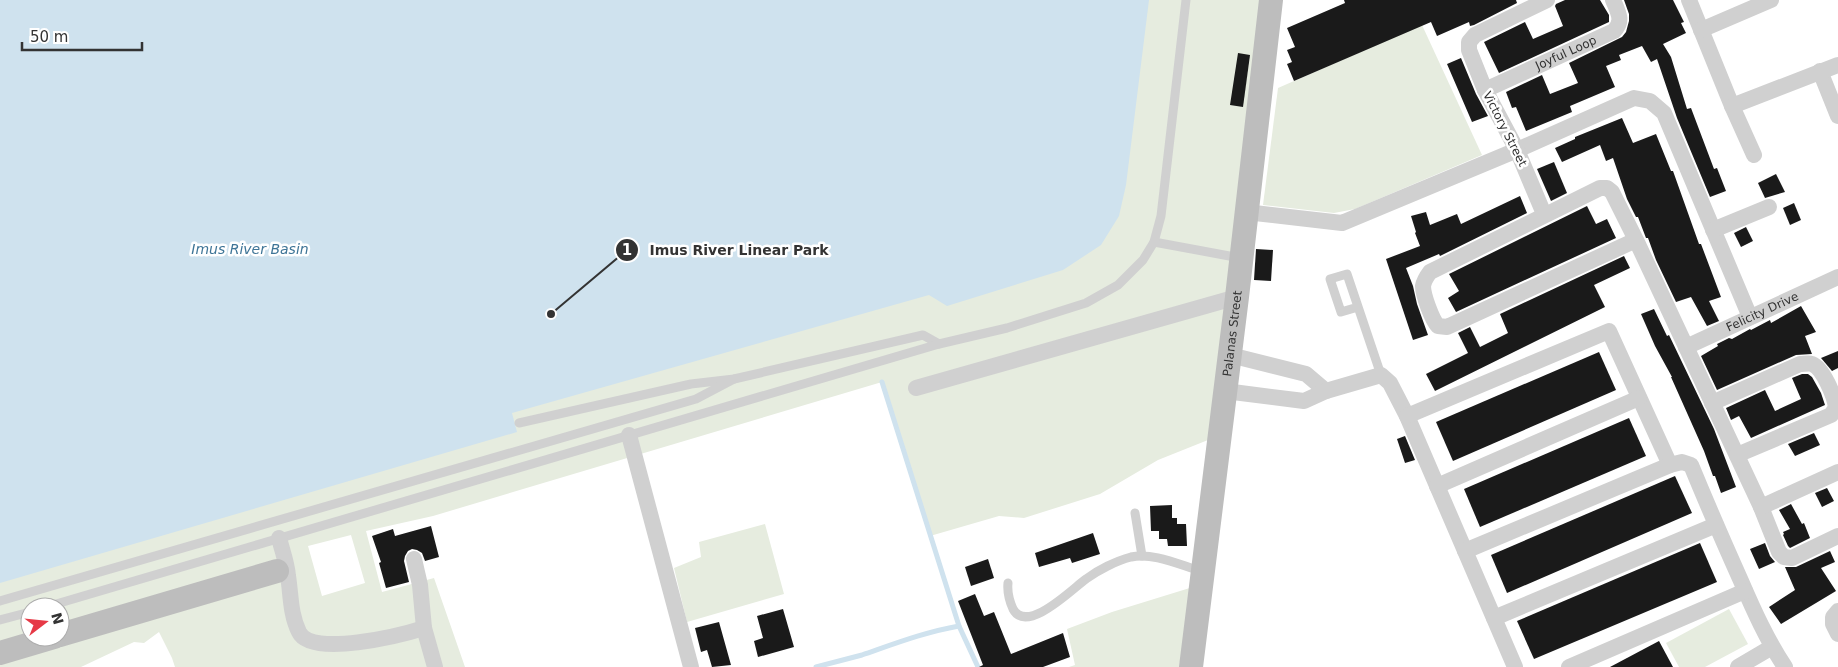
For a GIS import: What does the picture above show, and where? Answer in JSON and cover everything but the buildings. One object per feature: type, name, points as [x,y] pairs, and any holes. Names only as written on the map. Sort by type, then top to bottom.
[{"type":"main road","name":"Palanas Street","points":[[1190,667],[1230,355],[1271,0]]},
{"type":"main road","points":[[70,632],[277,571]]},
{"type":"main road","points":[[0,653],[20,647]]},
{"type":"street","name":"Victory Street","points":[[1544,214],[1517,150],[1485,90],[1469,50],[1469,42],[1474,35],[1547,0]]},
{"type":"street","name":"Joyful Loop","points":[[1485,90],[1614,32],[1619,26],[1620,19],[1613,0]]},
{"type":"street","points":[[1688,0],[1754,155]]},
{"type":"street","points":[[1701,30],[1771,0]]},
{"type":"street","points":[[1732,106],[1838,65]]},
{"type":"street","points":[[1820,71],[1838,116]]},
{"type":"street","points":[[1246,212],[1342,223],[1517,150],[1634,98],[1650,101],[1664,113],[1750,318]]},
{"type":"street","points":[[1636,240],[1447,327],[1438,326],[1433,321],[1423,287],[1425,277],[1430,272],[1544,214],[1600,188],[1606,188],[1612,192],[1636,240],[1737,455],[1780,552],[1784,557],[1792,558],[1838,536]]},
{"type":"street","points":[[1713,230],[1769,207]]},
{"type":"street","name":"Felicity Drive","points":[[1686,347],[1838,276]]},
{"type":"street","points":[[916,388],[1237,297]]},
{"type":"street","points":[[1407,416],[1609,331],[1670,465]]},
{"type":"street","points":[[1230,355],[1306,374],[1326,391]]},
{"type":"street","points":[[1712,403],[1800,364],[1811,363],[1819,368],[1835,400],[1836,408],[1831,415],[1737,455]]},
{"type":"street","points":[[1225,391],[1304,401],[1326,391],[1381,374],[1390,384],[1407,416],[1515,667]]},
{"type":"street","points":[[1437,486],[1639,398]]},
{"type":"street","points":[[629,435],[691,667]]},
{"type":"street","points":[[1465,552],[1670,465],[1682,462],[1691,465],[1716,525],[1772,647],[1785,667]]},
{"type":"street","points":[[1761,507],[1838,472]]},
{"type":"street","points":[[1494,618],[1716,525]]},
{"type":"street","points":[[279,538],[288,574],[293,615],[300,634],[309,641],[337,645],[366,642],[424,628]]},
{"type":"street","points":[[414,559],[420,585],[424,628],[435,667]]},
{"type":"street","points":[[1569,667],[1592,663],[1746,591]]},
{"type":"street","points":[[1838,611],[1833,617],[1833,624],[1838,634]]},
{"type":"street","points":[[1738,667],[1772,647]]},
{"type":"lane","points":[[70,600],[939,344],[1007,328],[1086,304],[1118,285],[1142,260],[1154,242],[1161,216],[1186,0]]},
{"type":"lane","points":[[1154,242],[1241,258]]},
{"type":"lane","points":[[1358,307],[1381,374]]},
{"type":"lane","points":[[519,423],[690,384],[734,379],[923,335],[939,344]]},
{"type":"lane","points":[[0,601],[696,399],[734,379]]},
{"type":"lane","points":[[1135,513],[1142,556]]},
{"type":"lane","points":[[1008,583],[1007,591],[1015,612],[1024,617],[1035,615],[1062,599],[1086,578],[1130,557],[1142,556],[1164,560],[1202,571]]},
{"type":"lane","points":[[0,620],[20,615]]},
{"type":"shaded area","name":"Imus River Basin","points":[[0,0],[1262,0],[1213,438],[1158,460],[1100,494],[1024,518],[999,516],[930,536],[882,382],[433,516],[366,531],[382,592],[434,578],[465,667],[175,667],[159,632],[144,643],[134,642],[81,667],[0,667]],"holes":[[[351,535],[365,583],[322,596],[308,546]]]},
{"type":"shaded area","points":[[1422,25],[1482,155],[1355,209],[1334,213],[1263,205],[1278,88]]},
{"type":"shaded area","points":[[765,524],[784,594],[687,622],[674,568],[701,557],[699,542]]},
{"type":"shaded area","points":[[1193,587],[1179,667],[1069,667],[1075,665],[1067,629],[1112,612]]},
{"type":"shaded area","points":[[1729,609],[1748,644],[1705,667],[1679,667],[1666,643]]},
{"type":"water","name":"Imus River Basin","points":[[0,0],[1149,0],[1126,185],[1119,216],[1101,245],[1063,270],[947,306],[929,295],[512,413],[517,432],[0,583]]},
{"type":"waterway","points":[[882,382],[959,626],[978,667]]},
{"type":"waterway","points":[[816,667],[862,655],[922,635],[959,626]]},
{"type":"place","name":"Imus River Linear Park","points":[[551,314]]}]
